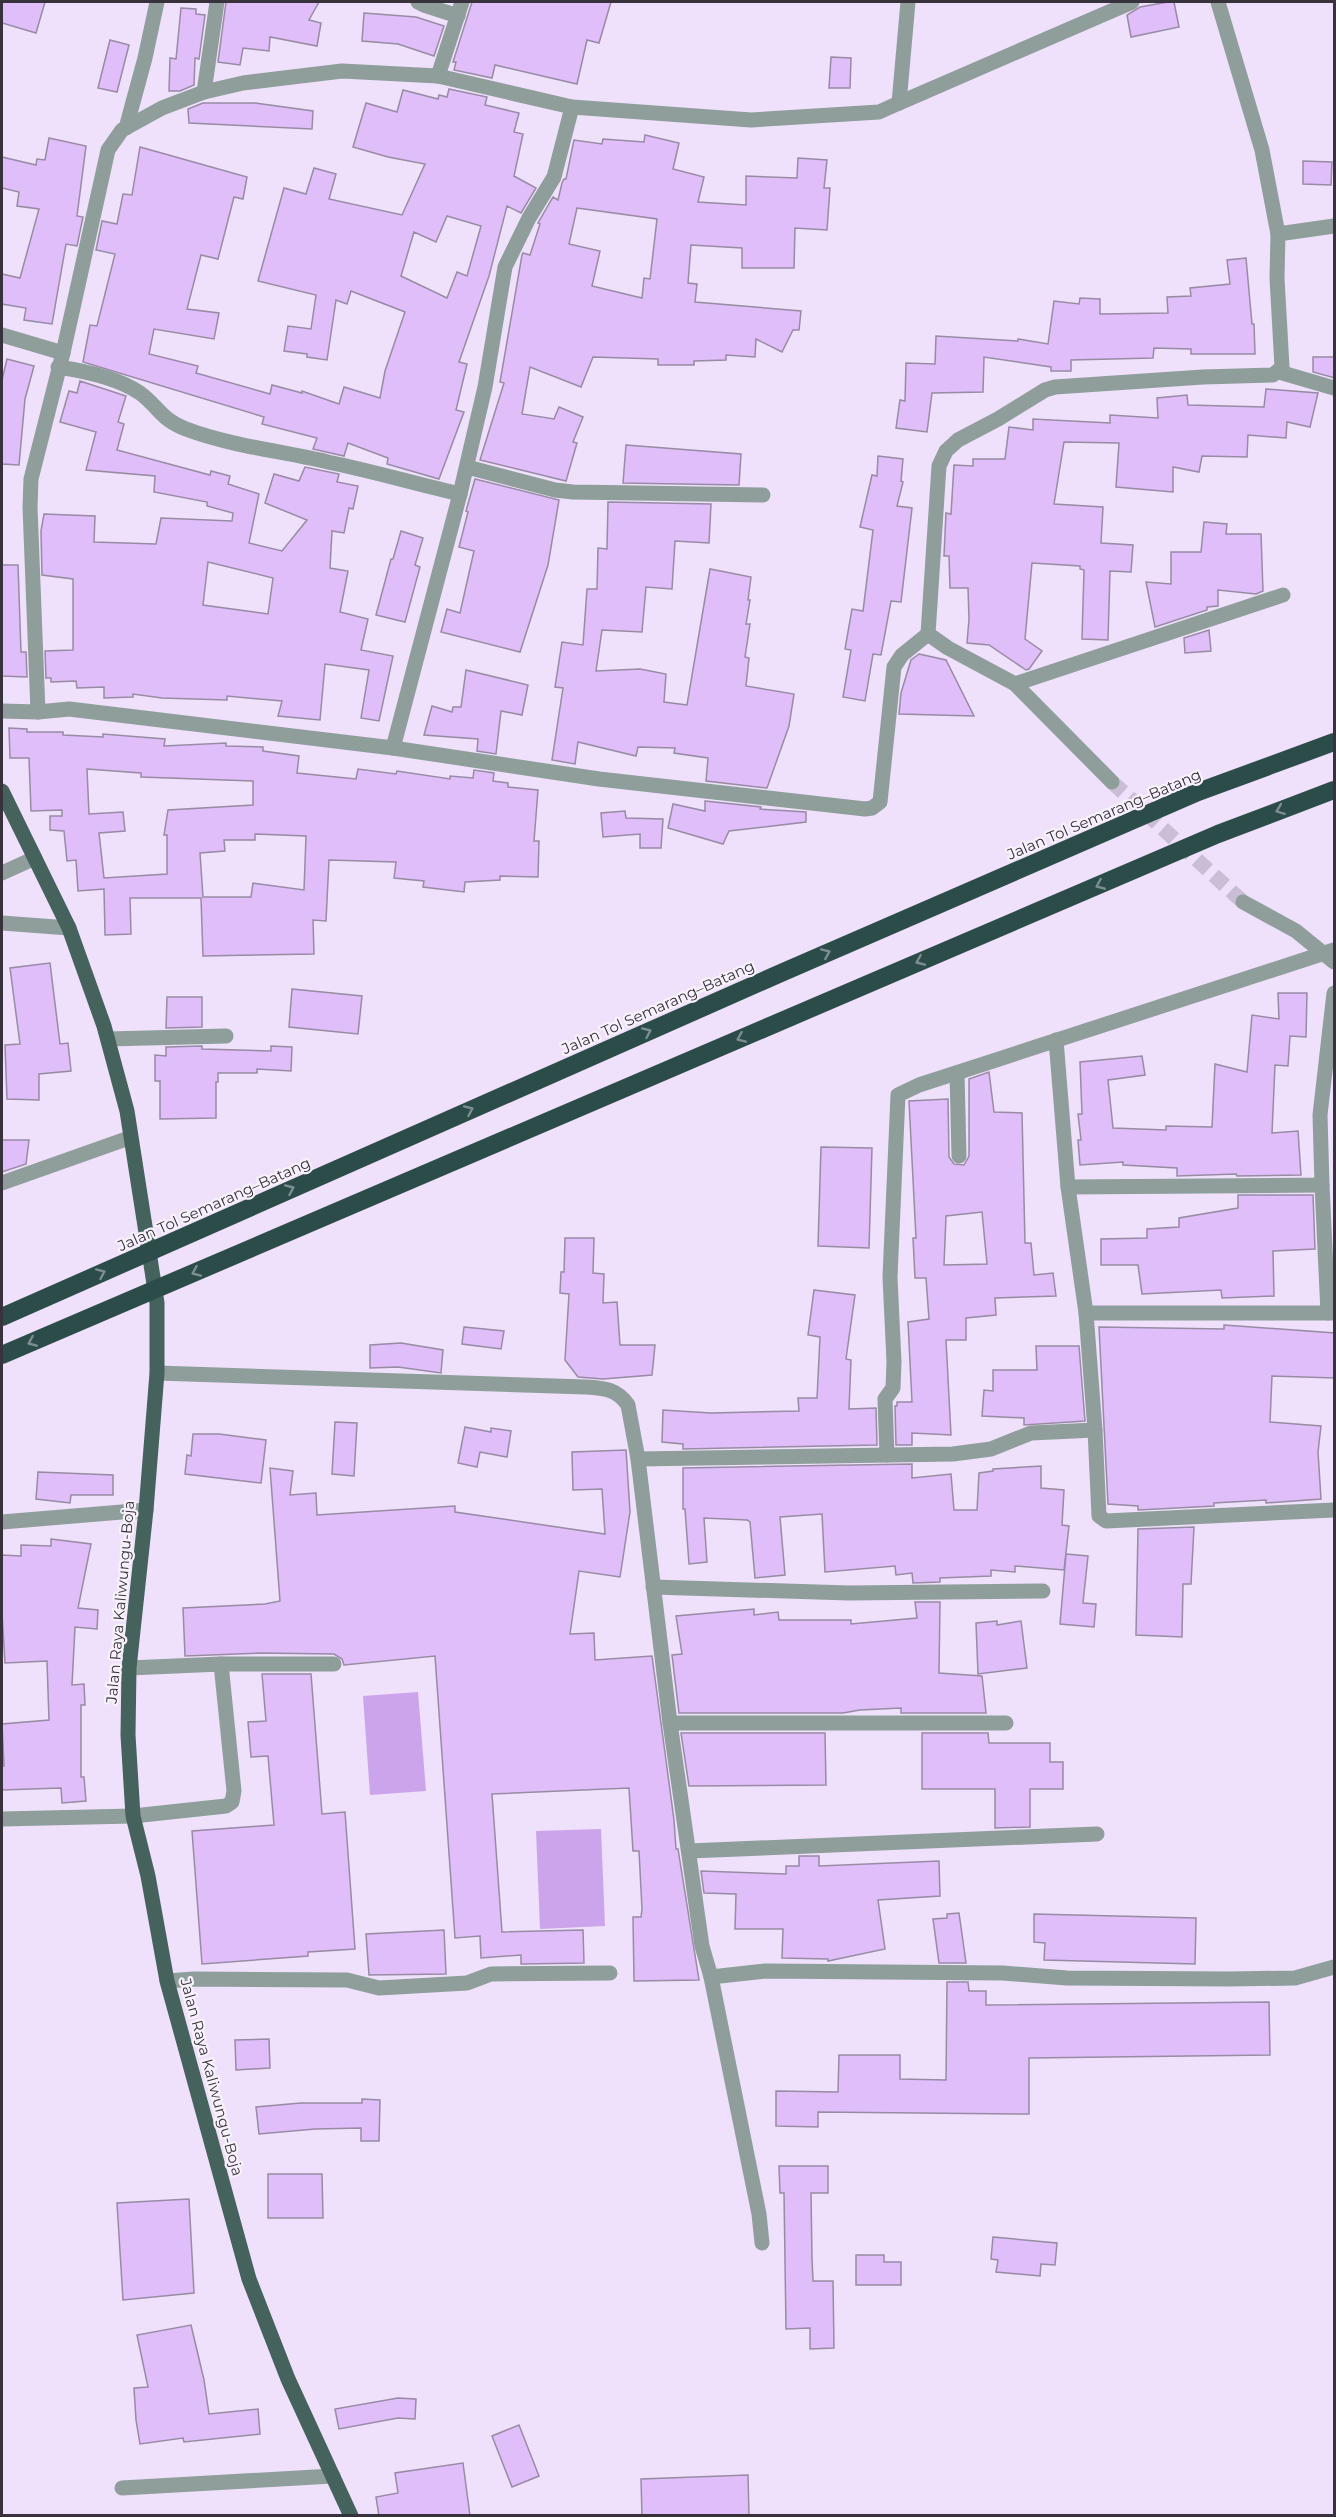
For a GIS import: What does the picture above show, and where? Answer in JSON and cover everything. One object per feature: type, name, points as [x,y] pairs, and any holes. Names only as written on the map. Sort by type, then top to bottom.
[{"type":"highway","name":"Jalan Tol Semarang–Batang","points":[[2,1317],[781,973],[1187,797],[1335,742]]},
{"type":"highway","points":[[2,1355],[1218,834],[1335,790]]},
{"type":"main road","name":"Jalan Raya Kaliwungu-Boja","points":[[2,791],[69,928],[108,1039],[127,1111],[129,1138],[157,1304],[157,1373],[146,1510],[129,1668],[128,1735],[133,1816],[148,1876],[167,1981],[249,2279],[288,2379],[351,2516]]},
{"type":"street","points":[[126,128],[156,2]]},
{"type":"street","points":[[204,92],[217,2]]},
{"type":"street","points":[[418,2],[460,9],[438,76]]},
{"type":"street","points":[[899,103],[908,2]]},
{"type":"street","points":[[38,712],[30,507],[31,479],[108,150],[112,141],[126,128],[162,108],[204,92],[243,82],[342,71],[438,76],[572,107],[751,120],[879,112],[1132,2]]},
{"type":"street","points":[[2,711],[38,712],[69,709],[393,748],[600,779],[872,808],[880,802],[894,667],[902,655],[928,634],[939,466],[946,451],[958,440],[1045,390],[1055,387],[1203,377],[1273,375],[1282,367],[1277,278],[1278,234],[1262,150],[1218,2]]},
{"type":"street","points":[[393,748],[467,467],[485,387],[505,267],[529,218],[554,177],[572,107]]},
{"type":"street","points":[[1278,234],[1335,226]]},
{"type":"street","points":[[2,335],[81,370],[126,386],[141,394],[165,419],[186,429],[223,440],[329,462],[460,494]]},
{"type":"street","points":[[1279,372],[1335,388]]},
{"type":"street","points":[[467,467],[555,490],[573,492],[763,495]]},
{"type":"street","points":[[1015,684],[1283,595]]},
{"type":"street","points":[[928,634],[948,648],[1015,684],[1112,782]]},
{"type":"street","points":[[2,873],[35,858]]},
{"type":"street","points":[[1243,902],[1296,931],[1331,955]]},
{"type":"street","points":[[2,923],[69,928]]},
{"type":"street","points":[[887,1455],[885,1399],[893,1388],[894,1362],[890,1277],[897,1099],[902,1091],[1056,1040],[1331,955]]},
{"type":"street","points":[[1086,1313],[1331,1313],[1322,1185],[1320,1115],[1335,993]]},
{"type":"street","points":[[108,1039],[226,1036]]},
{"type":"street","points":[[1056,1040],[1068,1186],[1086,1313],[1099,1516],[1106,1521],[1335,1510]]},
{"type":"street","points":[[957,1073],[960,1156]]},
{"type":"street","points":[[2,1183],[129,1138]]},
{"type":"street","points":[[1068,1186],[1322,1185]]},
{"type":"street","points":[[157,1373],[603,1388],[618,1393],[628,1405],[638,1459],[670,1723],[702,1946],[711,1977],[759,2214],[762,2243]]},
{"type":"street","points":[[638,1459],[975,1452],[991,1449],[1031,1433],[1095,1430]]},
{"type":"street","points":[[2,1522],[146,1510]]},
{"type":"street","points":[[653,1587],[849,1593],[1043,1591]]},
{"type":"street","points":[[129,1668],[221,1664],[334,1664]]},
{"type":"street","points":[[2,1819],[133,1816],[226,1806],[232,1802],[234,1791],[221,1664]]},
{"type":"street","points":[[670,1723],[1006,1723]]},
{"type":"street","points":[[689,1851],[1097,1834]]},
{"type":"street","points":[[711,1977],[765,1971],[1003,1973],[1077,1978],[1295,1978],[1335,1967]]},
{"type":"street","points":[[167,1981],[194,1978],[347,1980],[379,1988],[467,1983],[491,1974],[610,1973]]},
{"type":"street","points":[[122,2488],[333,2476]]},
{"type":"shaded area","points":[[418,1692],[426,1791],[370,1795],[363,1696]]},
{"type":"shaded area","points":[[601,1829],[605,1926],[540,1929],[536,1831]]},
{"type":"building","points":[[2,2],[45,2],[36,33],[2,23]]},
{"type":"building","points":[[226,2],[319,2],[309,20],[321,23],[317,46],[270,37],[269,51],[243,48],[240,65],[218,62]]},
{"type":"building","points":[[472,2],[611,2],[599,43],[587,40],[577,84],[495,65],[492,78],[454,70],[456,62],[453,62]]},
{"type":"building","points":[[1174,2],[1179,27],[1131,37],[1127,15],[1140,7]]},
{"type":"building","points":[[181,8],[196,9],[196,14],[205,15],[199,59],[195,58],[194,85],[180,91],[169,91],[170,58],[176,59]]},
{"type":"building","points":[[364,13],[416,17],[444,26],[434,56],[398,44],[362,41]]},
{"type":"building","points":[[110,40],[129,45],[117,92],[98,88]]},
{"type":"building","points":[[831,57],[851,58],[850,88],[829,88]]},
{"type":"building","points":[[449,89],[487,97],[485,105],[519,113],[514,132],[523,134],[514,176],[536,188],[521,213],[507,206],[489,276],[459,362],[467,364],[456,410],[464,412],[439,479],[387,464],[388,458],[348,443],[344,456],[313,449],[317,438],[262,424],[264,417],[83,362],[90,325],[97,326],[115,254],[96,250],[102,221],[117,224],[123,194],[132,195],[140,147],[247,177],[243,199],[234,197],[218,259],[201,255],[187,309],[219,313],[214,339],[154,329],[149,354],[198,366],[196,373],[270,394],[272,385],[302,393],[302,391],[339,404],[344,387],[380,398],[385,371],[405,312],[351,291],[347,304],[336,300],[327,360],[307,357],[307,354],[284,351],[288,326],[311,329],[316,295],[258,281],[284,188],[306,194],[314,168],[336,174],[329,199],[402,215],[425,164],[353,147],[366,103],[397,112],[403,90],[438,99],[439,95],[447,97]],"holes":[[[447,216],[481,226],[467,276],[457,272],[447,298],[401,276],[414,232],[436,242]]]},
{"type":"building","points":[[203,103],[255,103],[313,111],[312,129],[189,123],[188,109]]},
{"type":"building","points":[[645,135],[679,143],[673,169],[704,177],[698,202],[746,205],[746,176],[797,178],[798,158],[827,160],[824,188],[830,188],[827,230],[795,228],[794,268],[742,268],[742,248],[691,245],[688,283],[697,284],[695,302],[801,311],[799,330],[793,330],[782,352],[756,339],[755,357],[726,355],[726,360],[694,361],[694,365],[658,365],[658,359],[593,357],[581,387],[530,367],[522,414],[554,419],[559,407],[583,417],[573,442],[577,443],[566,481],[480,460],[504,383],[500,382],[522,255],[523,253],[530,255],[540,224],[538,223],[553,197],[558,200],[562,183],[566,179],[574,140],[602,144],[603,139],[644,142]],"holes":[[[577,208],[657,219],[650,279],[644,278],[642,298],[592,286],[600,251],[569,244]]]},
{"type":"building","points":[[49,138],[86,146],[77,216],[83,217],[77,246],[66,244],[52,324],[24,320],[26,308],[2,304],[2,274],[20,278],[39,209],[17,206],[19,192],[2,188],[2,157],[36,165],[37,159],[45,160]]},
{"type":"building","points":[[1303,161],[1332,162],[1331,185],[1303,184]]},
{"type":"building","points":[[1246,258],[1252,324],[1254,324],[1255,354],[1191,354],[1191,349],[1154,348],[1153,358],[1071,360],[1071,371],[1051,371],[1051,367],[984,357],[983,392],[932,393],[927,432],[896,428],[900,400],[905,401],[906,363],[935,364],[936,336],[1018,341],[1018,339],[1048,344],[1054,301],[1079,304],[1080,298],[1100,299],[1100,314],[1168,313],[1167,297],[1191,296],[1190,288],[1230,284],[1227,260]]},
{"type":"building","points":[[1313,357],[1335,357],[1335,378],[1313,372]]},
{"type":"building","points":[[7,359],[34,366],[25,399],[19,465],[2,464],[2,380]]},
{"type":"building","points":[[80,381],[126,396],[118,422],[124,424],[117,450],[210,475],[211,471],[230,476],[228,484],[259,494],[249,543],[282,551],[307,520],[265,503],[274,474],[299,481],[305,467],[339,474],[337,482],[358,486],[353,509],[349,508],[344,533],[332,531],[330,568],[348,571],[340,612],[368,619],[361,650],[393,656],[379,721],[361,718],[369,670],[325,664],[320,720],[278,716],[282,701],[227,696],[227,700],[162,698],[133,694],[133,697],[104,698],[104,687],[77,688],[76,681],[51,682],[51,678],[46,678],[45,651],[73,650],[73,579],[42,575],[41,531],[44,514],[95,516],[94,542],[156,544],[161,518],[232,521],[233,513],[207,506],[207,502],[154,492],[155,476],[86,470],[96,432],[60,422],[69,391],[77,393]],"holes":[[[208,562],[273,578],[268,614],[203,605]]]},
{"type":"building","points":[[1266,389],[1318,393],[1310,427],[1287,422],[1286,438],[1248,435],[1247,457],[1202,456],[1199,472],[1173,467],[1173,492],[1116,487],[1119,443],[1064,442],[1054,504],[1103,507],[1101,543],[1133,545],[1131,572],[1110,571],[1108,640],[1082,639],[1084,570],[1080,569],[1080,566],[1032,563],[1025,639],[1042,651],[1029,669],[1026,670],[989,645],[967,643],[968,588],[950,588],[949,556],[944,556],[946,513],[951,514],[954,465],[973,466],[973,459],[1005,459],[1009,427],[1033,430],[1033,419],[1110,423],[1110,415],[1158,418],[1157,398],[1187,395],[1188,405],[1264,407]]},
{"type":"building","points":[[626,445],[741,454],[739,485],[623,483]]},
{"type":"building","points":[[878,456],[903,459],[901,481],[903,482],[897,506],[912,508],[901,602],[891,601],[881,655],[873,654],[865,701],[843,697],[851,650],[845,649],[852,609],[863,611],[873,530],[860,527],[872,475],[877,476]]},
{"type":"building","points":[[475,479],[559,500],[548,565],[520,652],[441,632],[447,609],[460,613],[474,551],[459,547]]},
{"type":"building","points":[[608,502],[711,504],[709,543],[675,541],[672,589],[646,587],[642,632],[602,630],[596,671],[640,669],[666,674],[664,702],[687,705],[710,569],[751,577],[746,624],[750,624],[745,657],[749,658],[746,686],[794,694],[789,726],[767,788],[706,781],[708,758],[674,753],[675,748],[638,747],[636,756],[578,742],[575,764],[552,760],[563,688],[555,687],[562,642],[583,645],[587,589],[597,589],[598,548],[607,549]]},
{"type":"building","points":[[1204,522],[1227,524],[1226,534],[1261,534],[1263,591],[1256,594],[1218,590],[1218,606],[1207,607],[1207,610],[1155,627],[1146,582],[1171,584],[1171,552],[1201,552]]},
{"type":"building","points":[[401,531],[423,538],[415,565],[420,567],[405,622],[376,615]]},
{"type":"building","points":[[2,565],[18,565],[21,652],[26,652],[27,677],[2,676]]},
{"type":"building","points":[[1209,630],[1211,651],[1185,653],[1184,638]]},
{"type":"building","points":[[919,654],[946,660],[974,716],[899,714],[901,693],[911,660]]},
{"type":"building","points":[[466,670],[528,685],[522,715],[501,711],[496,754],[477,751],[478,739],[424,735],[432,706],[452,712],[453,707],[461,707]]},
{"type":"building","points":[[9,728],[27,729],[27,732],[63,732],[63,735],[103,737],[103,734],[165,739],[164,746],[226,743],[226,746],[263,747],[263,751],[299,756],[297,773],[356,779],[358,769],[396,774],[397,771],[450,779],[450,776],[473,778],[474,770],[494,773],[493,781],[508,783],[508,787],[538,790],[534,841],[539,841],[538,877],[500,876],[500,880],[465,882],[464,892],[423,887],[424,881],[394,878],[396,862],[329,860],[326,921],[313,920],[314,954],[203,956],[201,898],[130,898],[131,934],[105,935],[104,889],[78,891],[76,860],[67,861],[64,831],[50,830],[50,816],[62,816],[62,810],[31,811],[29,758],[10,758]],"holes":[[[87,769],[141,773],[141,777],[253,781],[253,805],[168,810],[164,835],[167,835],[167,874],[104,878],[99,833],[125,831],[123,812],[89,814]],[[255,834],[306,836],[304,890],[253,883],[251,897],[203,897],[200,853],[225,851],[224,840],[255,840]]]},
{"type":"building","points":[[705,801],[761,807],[760,809],[806,812],[806,822],[729,831],[723,844],[668,828],[673,804],[705,811]]},
{"type":"building","points":[[625,811],[626,818],[663,819],[661,848],[640,848],[640,834],[603,837],[601,813]]},
{"type":"building","points":[[50,963],[60,1044],[68,1043],[71,1071],[39,1074],[39,1100],[7,1099],[5,1045],[20,1044],[10,968]]},
{"type":"building","points":[[292,989],[362,996],[358,1034],[289,1027]]},
{"type":"building","points":[[1278,993],[1307,993],[1306,1037],[1290,1036],[1288,1066],[1275,1065],[1272,1133],[1298,1131],[1301,1175],[1177,1176],[1177,1168],[1123,1165],[1123,1162],[1080,1165],[1078,1140],[1081,1140],[1078,1114],[1082,1114],[1080,1062],[1142,1056],[1145,1075],[1108,1080],[1113,1128],[1166,1130],[1166,1126],[1212,1127],[1215,1064],[1247,1072],[1252,1015],[1279,1019]]},
{"type":"building","points":[[167,997],[202,997],[202,1027],[166,1028]]},
{"type":"building","points":[[202,1046],[202,1049],[271,1051],[271,1046],[292,1047],[291,1071],[257,1069],[257,1073],[218,1073],[216,1118],[160,1119],[160,1081],[155,1081],[155,1055],[166,1056],[166,1047]]},
{"type":"building","points":[[989,1072],[994,1112],[1022,1113],[1025,1243],[1031,1243],[1034,1275],[1053,1273],[1056,1296],[995,1298],[996,1315],[966,1318],[966,1340],[946,1340],[951,1435],[912,1433],[912,1445],[896,1445],[895,1406],[897,1402],[912,1402],[908,1322],[929,1319],[926,1278],[915,1278],[913,1238],[916,1238],[909,1101],[948,1099],[949,1157],[954,1164],[964,1165],[969,1156],[969,1079]],"holes":[[[982,1212],[987,1264],[944,1265],[946,1216]]]},
{"type":"building","points":[[2,1140],[29,1140],[26,1164],[2,1172]]},
{"type":"building","points":[[821,1147],[872,1148],[869,1248],[818,1246]]},
{"type":"building","points":[[1238,1195],[1313,1195],[1315,1249],[1273,1251],[1274,1296],[1222,1298],[1221,1290],[1142,1294],[1138,1265],[1101,1265],[1101,1239],[1147,1238],[1147,1229],[1179,1227],[1179,1218],[1238,1208]]},
{"type":"building","points":[[565,1238],[594,1238],[593,1273],[604,1274],[603,1303],[617,1302],[620,1345],[655,1345],[652,1375],[603,1379],[578,1377],[565,1360],[569,1294],[560,1293],[561,1272],[564,1272]]},
{"type":"building","points":[[814,1290],[855,1295],[846,1359],[851,1360],[849,1409],[876,1408],[877,1445],[683,1449],[683,1444],[662,1442],[663,1410],[711,1413],[799,1411],[798,1398],[817,1398],[820,1337],[808,1335]]},
{"type":"building","points":[[1224,1325],[1335,1333],[1335,1378],[1272,1376],[1270,1422],[1321,1426],[1318,1452],[1321,1499],[1266,1503],[1266,1500],[1214,1503],[1214,1506],[1138,1510],[1138,1506],[1108,1504],[1099,1327],[1224,1329]]},
{"type":"building","points":[[464,1327],[504,1331],[501,1349],[462,1344]]},
{"type":"building","points":[[401,1343],[443,1350],[441,1373],[398,1367],[370,1368],[370,1345]]},
{"type":"building","points":[[1036,1346],[1079,1346],[1085,1421],[1024,1425],[1024,1418],[982,1416],[984,1390],[993,1391],[993,1370],[1037,1370]]},
{"type":"building","points":[[335,1422],[357,1423],[354,1476],[332,1474]]},
{"type":"building","points":[[465,1427],[491,1432],[491,1428],[511,1431],[507,1457],[480,1452],[477,1467],[458,1463]]},
{"type":"building","points":[[193,1434],[219,1434],[266,1440],[261,1483],[185,1474],[187,1455],[191,1456]]},
{"type":"building","points":[[626,1450],[630,1512],[620,1577],[579,1571],[570,1634],[594,1633],[595,1660],[652,1656],[676,1849],[678,1849],[699,1980],[634,1981],[633,1917],[641,1917],[642,1909],[639,1851],[633,1851],[629,1788],[492,1794],[502,1932],[583,1930],[584,1963],[521,1964],[521,1955],[481,1958],[480,1936],[455,1938],[435,1656],[344,1665],[342,1659],[334,1654],[260,1653],[185,1656],[183,1608],[265,1604],[280,1601],[270,1468],[293,1471],[290,1495],[316,1493],[317,1515],[455,1506],[455,1512],[605,1534],[602,1489],[573,1490],[572,1452]]},
{"type":"building","points":[[912,1464],[912,1478],[951,1474],[954,1510],[977,1510],[979,1473],[993,1471],[993,1469],[1041,1466],[1041,1488],[1064,1490],[1062,1525],[1069,1526],[1064,1570],[1015,1566],[1015,1572],[991,1570],[991,1576],[940,1578],[940,1582],[913,1583],[912,1573],[896,1575],[895,1566],[825,1572],[822,1514],[780,1517],[785,1575],[755,1578],[750,1522],[747,1520],[704,1518],[707,1562],[689,1564],[685,1509],[683,1509],[683,1468]]},
{"type":"building","points":[[38,1472],[113,1475],[113,1495],[71,1495],[70,1503],[36,1499]]},
{"type":"building","points":[[1194,1527],[1191,1584],[1183,1584],[1182,1637],[1136,1635],[1138,1529]]},
{"type":"building","points":[[51,1539],[91,1544],[78,1608],[98,1610],[97,1629],[75,1627],[72,1685],[84,1684],[85,1705],[81,1705],[81,1777],[84,1777],[86,1801],[62,1803],[61,1788],[2,1790],[2,1766],[4,1766],[2,1724],[49,1720],[47,1661],[5,1663],[2,1555],[21,1556],[21,1545],[51,1546]]},
{"type":"building","points":[[1066,1554],[1088,1556],[1083,1603],[1096,1604],[1094,1627],[1060,1624]]},
{"type":"building","points":[[915,1602],[940,1602],[939,1673],[982,1676],[986,1713],[901,1713],[901,1708],[843,1713],[679,1713],[672,1655],[682,1654],[676,1616],[754,1609],[754,1615],[778,1612],[779,1620],[851,1620],[851,1624],[917,1618]]},
{"type":"building","points":[[997,1621],[997,1625],[1021,1621],[1027,1668],[978,1674],[976,1623]]},
{"type":"building","points":[[262,1674],[311,1674],[322,1814],[345,1812],[355,1949],[308,1952],[308,1956],[202,1964],[192,1831],[274,1825],[268,1756],[251,1757],[248,1722],[266,1721]]},
{"type":"building","points":[[681,1733],[825,1733],[826,1785],[689,1786]]},
{"type":"building","points":[[922,1733],[988,1733],[989,1743],[1050,1743],[1050,1762],[1063,1762],[1063,1789],[1030,1789],[1030,1827],[995,1828],[995,1789],[922,1789]]},
{"type":"building","points":[[799,1856],[819,1856],[819,1866],[939,1861],[940,1896],[878,1900],[885,1949],[828,1961],[828,1959],[782,1958],[783,1929],[735,1929],[736,1894],[704,1893],[701,1871],[786,1874],[786,1866],[799,1866]]},
{"type":"building","points":[[959,1913],[966,1963],[939,1963],[933,1919],[947,1918],[947,1914]]},
{"type":"building","points":[[1034,1914],[1196,1918],[1195,1964],[1044,1960],[1045,1943],[1034,1942]]},
{"type":"building","points":[[444,1930],[446,1974],[369,1975],[366,1934]]},
{"type":"building","points":[[947,1982],[968,1982],[969,1991],[986,1991],[986,2005],[1269,2002],[1270,2055],[1029,2058],[1029,2114],[818,2112],[818,2127],[776,2126],[776,2091],[838,2092],[839,2055],[900,2055],[900,2079],[946,2080]]},
{"type":"building","points":[[269,2039],[270,2068],[236,2070],[235,2040]]},
{"type":"building","points":[[362,2099],[380,2100],[379,2141],[361,2141],[361,2128],[259,2134],[256,2107],[301,2103],[362,2103]]},
{"type":"building","points":[[779,2166],[828,2166],[828,2193],[811,2193],[812,2259],[813,2281],[833,2281],[834,2348],[810,2349],[810,2328],[786,2329],[784,2193],[780,2193]]},
{"type":"building","points":[[268,2174],[322,2174],[323,2218],[268,2218]]},
{"type":"building","points":[[189,2199],[194,2293],[123,2300],[117,2203]]},
{"type":"building","points":[[993,2237],[1057,2243],[1055,2265],[1041,2264],[1040,2276],[996,2272],[998,2260],[991,2259]]},
{"type":"building","points":[[856,2255],[884,2255],[884,2262],[901,2262],[901,2285],[856,2285]]},
{"type":"building","points":[[191,2325],[204,2380],[209,2414],[258,2409],[260,2434],[184,2442],[183,2438],[140,2444],[134,2388],[148,2387],[137,2335]]},
{"type":"building","points":[[398,2398],[416,2399],[415,2419],[398,2418],[339,2429],[335,2409]]},
{"type":"building","points":[[519,2425],[539,2476],[512,2487],[492,2436]]},
{"type":"building","points":[[463,2463],[470,2516],[379,2516],[376,2497],[398,2493],[395,2473]]},
{"type":"building","points":[[748,2475],[749,2516],[642,2516],[641,2479]]},
{"type":"tunnel","points":[[1112,782],[1243,902]]}]
